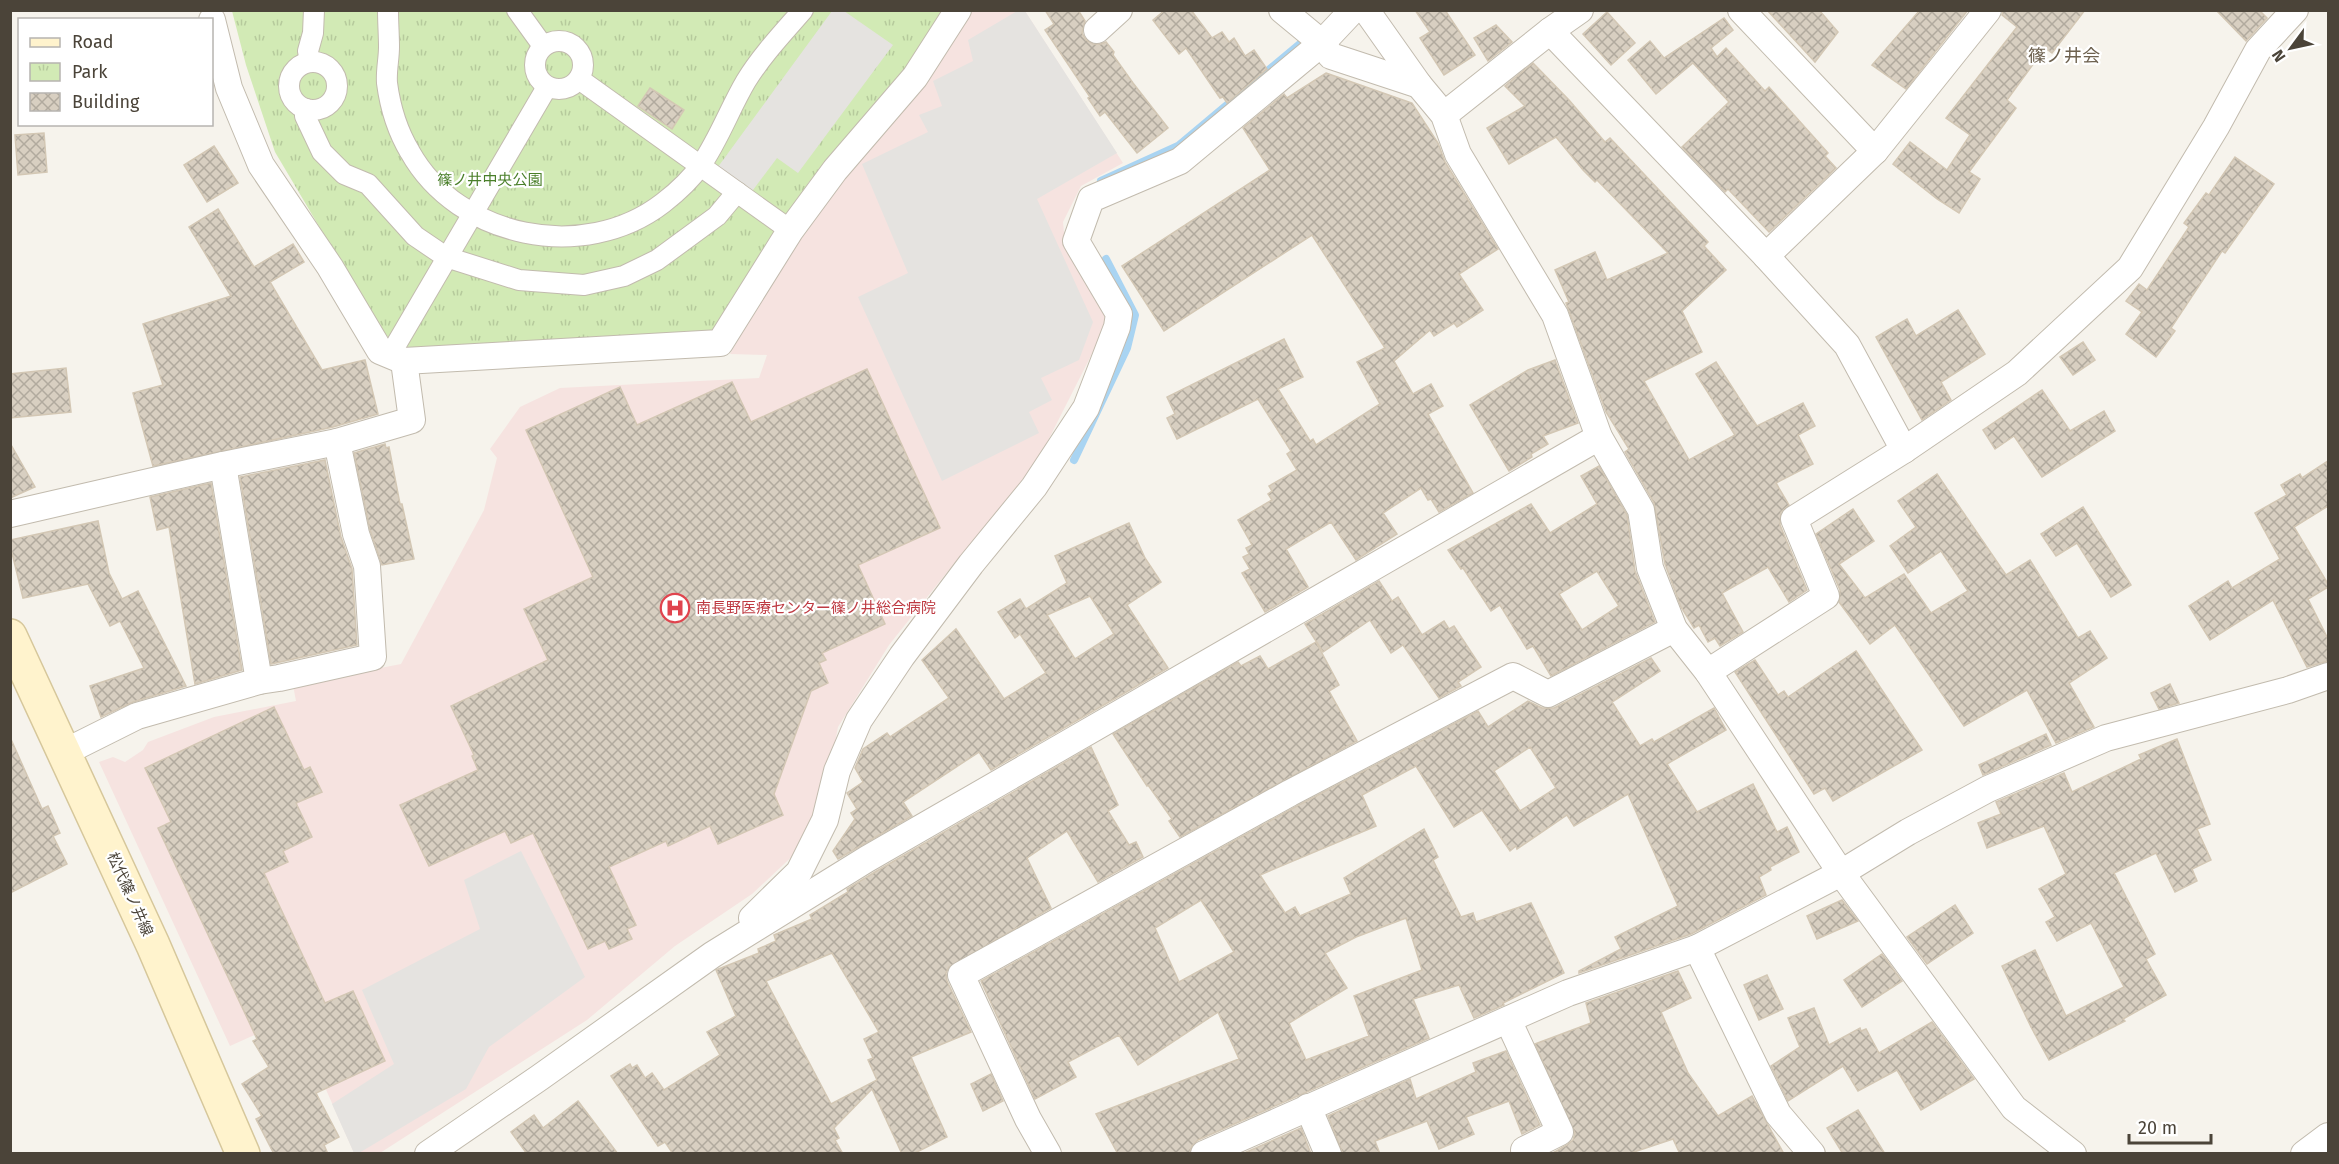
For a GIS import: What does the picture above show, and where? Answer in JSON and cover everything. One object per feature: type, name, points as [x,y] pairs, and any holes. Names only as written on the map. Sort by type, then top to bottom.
[{"type":"main road","name":"松代篠ノ井線","points":[[10,636],[153,945],[243,1154]]},
{"type":"street","points":[[310,62],[308,51],[313,33],[314,10]]},
{"type":"street","points":[[388,10],[387,81],[395,115],[409,151],[432,184],[456,203],[490,222],[521,232],[547,236],[596,233],[616,229],[662,204],[701,165],[747,80],[803,10]]},
{"type":"street","points":[[518,10],[543,46]]},
{"type":"street","points":[[213,24],[229,88],[261,165],[330,267],[380,351],[397,358],[720,343],[790,231],[835,170],[915,76],[958,10]]},
{"type":"street","points":[[1097,30],[1119,10]]},
{"type":"street","points":[[1282,10],[1322,43],[1331,56],[1419,85]]},
{"type":"street","points":[[712,955],[799,872],[825,819],[837,771],[859,720],[902,656],[971,564],[1034,487],[1086,408],[1117,327],[1119,314],[1076,240],[1091,199],[1180,161],[1322,43],[1353,10]]},
{"type":"street","points":[[1366,10],[1419,85],[1444,115],[1458,154],[1555,315],[1599,436],[1641,510],[1650,568],[1674,628],[1708,672],[1841,873],[2014,1108],[2073,1154]]},
{"type":"street","points":[[1444,115],[1580,10]]},
{"type":"street","points":[[1741,10],[1875,151]]},
{"type":"street","points":[[1766,256],[1875,151],[1988,10]]},
{"type":"street","points":[[1708,672],[1826,596],[1794,519],[1904,450],[2017,373],[2130,268],[2216,127],[2258,50],[2295,10]]},
{"type":"street","points":[[1550,31],[1766,256],[1847,345],[1904,450]]},
{"type":"street","points":[[556,41],[570,43],[580,53],[584,66],[579,79],[564,89],[547,87],[538,79],[534,68],[536,56],[543,46],[556,41]]},
{"type":"street","points":[[310,62],[324,64],[334,74],[337,88],[333,101],[318,111],[306,109],[301,108],[292,100],[288,89],[290,77],[297,68],[310,62]]},
{"type":"street","points":[[579,79],[783,225]]},
{"type":"street","points":[[10,514],[223,465],[337,442],[412,420],[397,358],[446,257],[547,87]]},
{"type":"street","points":[[306,109],[305,116],[322,152],[344,174],[368,184],[415,236],[446,257],[519,280],[584,285],[624,276],[657,260],[717,216],[737,192]]},
{"type":"street","points":[[428,1154],[712,955],[867,859],[1599,436]]},
{"type":"street","points":[[65,752],[137,716],[259,681],[373,657],[367,566],[357,534],[337,442]]},
{"type":"street","points":[[223,465],[259,681]]},
{"type":"street","points":[[1048,1154],[1028,1119],[962,975],[1290,793],[1513,676],[1548,694],[1674,628]]},
{"type":"street","points":[[1204,1154],[1568,993],[1697,948],[1841,873],[1908,832],[1988,789],[2106,738],[2288,690],[2328,676]]},
{"type":"street","points":[[1697,948],[1778,1114],[1812,1154]]},
{"type":"street","points":[[1508,1020],[1560,1132],[1524,1150],[1525,1154]]},
{"type":"street","points":[[1308,1107],[1328,1154]]},
{"type":"street","points":[[2304,1154],[2328,1136]]},
{"type":"shaded area","points":[[1019,10],[1025,11],[1117,153],[1037,199],[1093,322],[1079,360],[1041,378],[1052,400],[1029,412],[1039,433],[942,481],[858,297],[908,273],[862,164],[928,132],[919,115],[942,106],[933,81],[973,61],[968,40]]},
{"type":"shaded area","points":[[832,11],[844,11],[893,45],[798,173],[777,158],[750,194],[715,171]]},
{"type":"shaded area","name":"南長野医療センター篠ノ井総合病院","points":[[969,11],[1025,11],[1123,163],[1081,186],[1063,222],[1065,243],[1106,309],[1104,330],[1027,482],[948,571],[889,645],[838,727],[823,804],[800,849],[752,894],[675,946],[587,1020],[380,1153],[354,1153],[294,1017],[230,1046],[99,762],[113,757],[125,762],[143,750],[148,742],[214,717],[296,701],[293,685],[401,664],[484,510],[497,458],[490,449],[520,407],[560,388],[759,378],[767,355],[730,354],[797,235]]},
{"type":"shaded area","points":[[521,851],[585,977],[489,1047],[466,1089],[359,1153],[354,1153],[332,1104],[394,1064],[362,990],[480,929],[464,880]]},
{"type":"green space","name":"篠ノ井中央公園","points":[[232,11],[943,11],[907,67],[809,182],[713,340],[404,354],[378,326],[275,152],[246,65]]},
{"type":"building","points":[[1045,10],[1078,10],[1085,21],[1082,33],[1086,40],[1093,44],[1106,42],[1133,83],[1168,128],[1137,153],[1105,112],[1100,116],[1088,98],[1090,97],[1045,30],[1054,24]]},
{"type":"building","points":[[1165,10],[1191,10],[1212,38],[1222,32],[1229,42],[1234,38],[1245,56],[1254,50],[1267,69],[1227,103],[1223,97],[1220,98],[1186,48],[1179,54],[1153,20]]},
{"type":"building","points":[[1415,10],[1445,10],[1475,55],[1444,75],[1420,38],[1430,32]]},
{"type":"building","points":[[1767,10],[1819,10],[1838,32],[1815,62]]},
{"type":"building","points":[[1920,10],[1968,10],[1906,89],[1872,65]]},
{"type":"building","points":[[2003,10],[2085,10],[2052,53],[2045,48],[2007,100],[2016,108],[1969,172],[1980,179],[1959,213],[1937,199],[1893,164],[1910,142],[1947,170],[1970,135],[1946,118],[2017,27],[2002,15]]},
{"type":"building","points":[[2216,10],[2259,10],[2267,18],[2246,41]]},
{"type":"building","points":[[1607,12],[1635,43],[1611,65],[1583,34]]},
{"type":"building","points":[[1724,18],[1733,30],[1711,48],[1717,57],[1726,48],[1765,91],[1769,87],[1828,153],[1825,156],[1836,168],[1769,232],[1728,189],[1725,192],[1682,147],[1729,102],[1693,63],[1656,94],[1628,60],[1650,41],[1664,58]]},
{"type":"building","points":[[1496,25],[1512,42],[1488,61],[1474,38]]},
{"type":"building","points":[[1533,63],[1605,142],[1610,138],[1708,242],[1704,246],[1726,270],[1682,311],[1702,352],[1644,381],[1689,460],[1735,435],[1696,374],[1716,362],[1757,426],[1803,403],[1815,426],[1798,435],[1813,464],[1776,483],[1789,505],[1781,512],[1780,525],[1807,590],[1789,602],[1768,567],[1722,593],[1743,632],[1720,646],[1715,638],[1708,642],[1699,625],[1694,628],[1681,607],[1665,564],[1654,503],[1625,452],[1629,449],[1606,412],[1566,303],[1569,302],[1555,270],[1595,252],[1607,280],[1668,253],[1597,180],[1595,182],[1583,170],[1556,137],[1509,164],[1487,128],[1525,106],[1505,86]]},
{"type":"building","points":[[1326,73],[1412,103],[1438,143],[1445,162],[1498,249],[1459,274],[1483,310],[1457,327],[1454,323],[1434,336],[1430,330],[1394,361],[1413,394],[1431,384],[1443,406],[1428,414],[1473,493],[1439,512],[1421,488],[1383,513],[1397,534],[1356,560],[1331,522],[1286,549],[1308,587],[1265,612],[1242,573],[1250,569],[1243,557],[1249,554],[1246,548],[1252,545],[1238,520],[1272,500],[1268,494],[1272,491],[1269,486],[1297,470],[1287,454],[1291,451],[1258,399],[1177,439],[1167,418],[1175,414],[1167,397],[1284,339],[1303,377],[1278,389],[1310,441],[1313,439],[1316,445],[1380,404],[1357,362],[1385,348],[1312,235],[1164,331],[1122,266],[1270,170],[1243,128],[1284,94],[1287,98]]},
{"type":"building","points":[[650,88],[684,110],[672,129],[638,106]]},
{"type":"building","points":[[44,133],[47,172],[18,175],[15,135]]},
{"type":"building","points":[[214,146],[238,183],[207,202],[184,165]]},
{"type":"building","points":[[2235,157],[2274,184],[2225,253],[2222,251],[2171,328],[2175,331],[2156,357],[2126,334],[2142,312],[2126,301],[2139,284],[2147,290],[2189,227],[2184,223],[2206,193],[2209,195]]},
{"type":"building","points":[[218,209],[254,267],[293,244],[304,262],[270,282],[322,370],[365,360],[378,414],[333,427],[153,466],[133,393],[163,385],[143,324],[231,296],[189,227]]},
{"type":"building","points":[[1958,310],[1985,354],[1941,382],[1951,400],[1922,420],[1876,337],[1907,319],[1916,336]]},
{"type":"building","points":[[2083,342],[2095,360],[2073,375],[2060,357]]},
{"type":"building","points":[[1555,360],[1578,423],[1543,436],[1548,444],[1509,471],[1470,405],[1528,370]]},
{"type":"building","points":[[66,368],[71,412],[10,418],[10,374]]},
{"type":"building","points":[[867,369],[940,528],[858,565],[885,624],[822,653],[826,660],[819,663],[828,683],[811,691],[774,794],[783,815],[718,844],[710,826],[668,846],[666,841],[609,867],[636,925],[627,929],[632,939],[609,949],[605,941],[588,949],[533,833],[511,843],[505,831],[429,866],[400,805],[478,770],[472,756],[474,755],[451,706],[548,660],[524,609],[593,577],[526,430],[620,387],[637,425],[732,382],[751,422]]},
{"type":"building","points":[[2042,390],[2070,431],[2104,411],[2115,431],[2042,477],[2014,436],[1995,449],[1983,430]]},
{"type":"building","points":[[10,443],[35,487],[10,498]]},
{"type":"building","points":[[385,444],[386,448],[389,447],[414,559],[382,565],[370,530],[354,453]]},
{"type":"building","points":[[325,460],[341,537],[352,569],[357,645],[271,664],[240,477]]},
{"type":"building","points":[[2328,461],[2328,506],[2294,527],[2328,584],[2328,587],[2308,599],[2328,639],[2328,661],[2307,667],[2273,600],[2210,640],[2189,606],[2228,581],[2232,588],[2280,559],[2255,513],[2287,495],[2281,485],[2300,474],[2302,478]]},
{"type":"building","points":[[1599,466],[1627,515],[1635,571],[1655,622],[1551,676],[1533,646],[1527,649],[1500,605],[1491,611],[1463,568],[1461,569],[1448,550],[1531,504],[1550,533],[1597,504],[1581,476]],"holes":[[[1597,571],[1619,606],[1582,630],[1559,594]]]},
{"type":"building","points":[[1937,474],[2006,575],[2030,560],[2078,638],[2090,631],[2107,658],[2069,683],[2094,727],[2056,743],[2027,690],[1964,726],[1895,625],[1870,644],[1839,602],[1840,590],[1816,534],[1853,509],[1874,541],[1839,564],[1865,598],[1904,574],[1931,613],[1968,591],[1941,551],[1908,573],[1890,546],[1916,527],[1898,501]]},
{"type":"building","points":[[211,483],[242,670],[195,684],[169,527],[157,530],[150,497]]},
{"type":"building","points":[[2083,507],[2131,585],[2111,597],[2077,543],[2056,556],[2041,534]]},
{"type":"building","points":[[98,521],[109,573],[122,599],[138,591],[186,686],[133,702],[101,717],[90,686],[144,668],[120,621],[110,626],[88,584],[23,598],[10,545],[10,540]]},
{"type":"building","points":[[1129,523],[1145,558],[1161,582],[1127,605],[1168,668],[991,770],[979,752],[903,802],[912,816],[838,859],[833,851],[855,819],[851,813],[857,809],[847,793],[863,782],[855,768],[863,749],[887,733],[890,737],[949,698],[922,660],[956,629],[1004,699],[1046,673],[1020,634],[1015,638],[998,612],[1020,599],[1026,609],[1067,583],[1055,556]],"holes":[[[1090,596],[1114,634],[1075,659],[1047,615]]]},
{"type":"building","points":[[1379,581],[1392,601],[1398,597],[1422,635],[1444,621],[1449,629],[1454,626],[1481,667],[1458,682],[1461,686],[1439,698],[1403,645],[1391,653],[1370,620],[1323,652],[1305,624]]},
{"type":"building","points":[[1316,642],[1339,685],[1329,691],[1357,741],[1180,837],[1169,821],[1172,819],[1113,734],[1238,662],[1241,666],[1260,656],[1268,669]]},
{"type":"building","points":[[1856,651],[1922,750],[1833,801],[1825,788],[1814,794],[1735,672],[1755,660],[1778,695],[1784,691],[1788,697]]},
{"type":"building","points":[[1651,658],[1660,671],[1612,702],[1640,746],[1652,739],[1654,742],[1714,708],[1726,730],[1667,764],[1697,812],[1753,784],[1777,832],[1787,827],[1799,852],[1770,867],[1771,870],[1759,877],[1766,895],[1691,934],[1579,973],[1621,949],[1615,937],[1678,906],[1628,794],[1574,826],[1567,815],[1517,849],[1516,846],[1510,851],[1482,810],[1454,827],[1416,766],[1362,795],[1376,826],[1260,875],[1285,913],[1295,907],[1300,916],[1351,894],[1344,878],[1424,829],[1438,857],[1433,860],[1461,917],[1473,913],[1476,922],[1531,903],[1564,973],[1474,1018],[1459,985],[1413,999],[1429,1038],[1198,1140],[1192,1146],[1189,1154],[1118,1154],[1096,1114],[1239,1059],[1218,1012],[1138,1065],[1119,1035],[1068,1062],[1076,1077],[1035,1099],[981,981],[1297,806],[1478,711],[1488,727],[1528,701],[1542,708],[1554,708]],"holes":[[[1530,747],[1556,788],[1520,811],[1494,771]],[[1201,900],[1234,952],[1179,982],[1155,928]],[[1406,918],[1422,970],[1354,996],[1369,1036],[1306,1060],[1289,1023],[1347,988],[1325,953],[1356,937]]]},
{"type":"building","points":[[2170,684],[2179,703],[2159,709],[2151,693]]},
{"type":"building","points":[[274,707],[304,770],[310,767],[322,792],[296,803],[312,837],[283,851],[288,862],[264,873],[325,1003],[353,991],[385,1061],[316,1093],[339,1137],[324,1145],[328,1154],[274,1154],[256,1119],[262,1116],[242,1084],[269,1067],[253,1041],[257,1039],[158,828],[171,822],[145,768]]},
{"type":"building","points":[[2046,734],[2051,745],[1983,775],[1979,765]]},
{"type":"building","points":[[10,737],[42,809],[48,806],[60,833],[53,836],[67,864],[10,893]]},
{"type":"building","points":[[2177,739],[2210,824],[2197,829],[2211,860],[2192,869],[2197,881],[2175,892],[2156,853],[2114,873],[2155,954],[2146,959],[2166,995],[2123,1019],[2125,1021],[2049,1060],[2002,966],[2035,950],[2066,1016],[2124,987],[2091,923],[2057,941],[2046,922],[2055,917],[2039,889],[2066,874],[2044,826],[1987,848],[1978,823],[2001,814],[1996,802],[2064,773],[2072,792],[2141,759],[2139,755]]},
{"type":"building","points":[[1091,747],[1118,805],[1108,811],[1129,845],[1136,842],[1143,857],[1098,882],[1067,831],[1027,858],[1051,908],[949,967],[946,973],[947,981],[971,1032],[911,1057],[947,1137],[913,1154],[902,1154],[872,1089],[834,1128],[839,1138],[835,1140],[843,1154],[673,1154],[665,1142],[658,1146],[611,1076],[630,1064],[632,1068],[637,1065],[645,1078],[652,1073],[664,1090],[720,1055],[707,1032],[736,1016],[716,970],[759,953],[758,949],[776,941],[774,935],[812,919],[810,915],[875,872]],"holes":[[[832,953],[879,1032],[864,1039],[873,1058],[868,1060],[877,1080],[831,1104],[766,981]]]},
{"type":"building","points":[[1842,900],[1858,921],[1817,939],[1807,916]]},
{"type":"building","points":[[1955,905],[1973,933],[1927,964],[1907,937]]},
{"type":"building","points":[[1882,954],[1902,981],[1862,1007],[1844,980]]},
{"type":"building","points":[[1678,971],[1691,998],[1661,1012],[1688,1073],[1718,1116],[1752,1096],[1784,1154],[1680,1154],[1673,1139],[1628,1154],[1551,1154],[1573,1140],[1575,1133],[1535,1044],[1591,1023],[1586,1003]]},
{"type":"building","points":[[1767,975],[1783,1009],[1759,1020],[1744,985]]},
{"type":"building","points":[[1814,1008],[1829,1045],[1860,1028],[1861,1031],[1866,1029],[1879,1053],[1932,1022],[1974,1079],[1921,1110],[1897,1070],[1858,1091],[1843,1066],[1788,1101],[1771,1066],[1800,1047],[1788,1018]]},
{"type":"building","points":[[1506,1051],[1540,1125],[1522,1134],[1509,1101],[1466,1117],[1474,1134],[1439,1149],[1427,1121],[1375,1141],[1380,1154],[1343,1154],[1328,1116],[1410,1079],[1416,1099],[1476,1072],[1473,1063]]},
{"type":"building","points":[[991,1074],[1003,1101],[983,1111],[971,1084]]},
{"type":"building","points":[[578,1101],[618,1154],[527,1154],[511,1132],[534,1115],[543,1128]]},
{"type":"building","points":[[1858,1110],[1885,1154],[1843,1154],[1827,1128]]},
{"type":"building","points":[[1301,1128],[1311,1154],[1242,1154]]},
{"type":"waterway","points":[[1101,181],[1178,146],[1301,43]]},
{"type":"waterway","points":[[1074,460],[1127,348],[1135,315],[1106,259]]},
{"type":"place","name":"南長野医療センター篠ノ井総合病院","points":[[675,608]]},
{"type":"district","name":"篠ノ井会","points":[[2064,56]]}]
